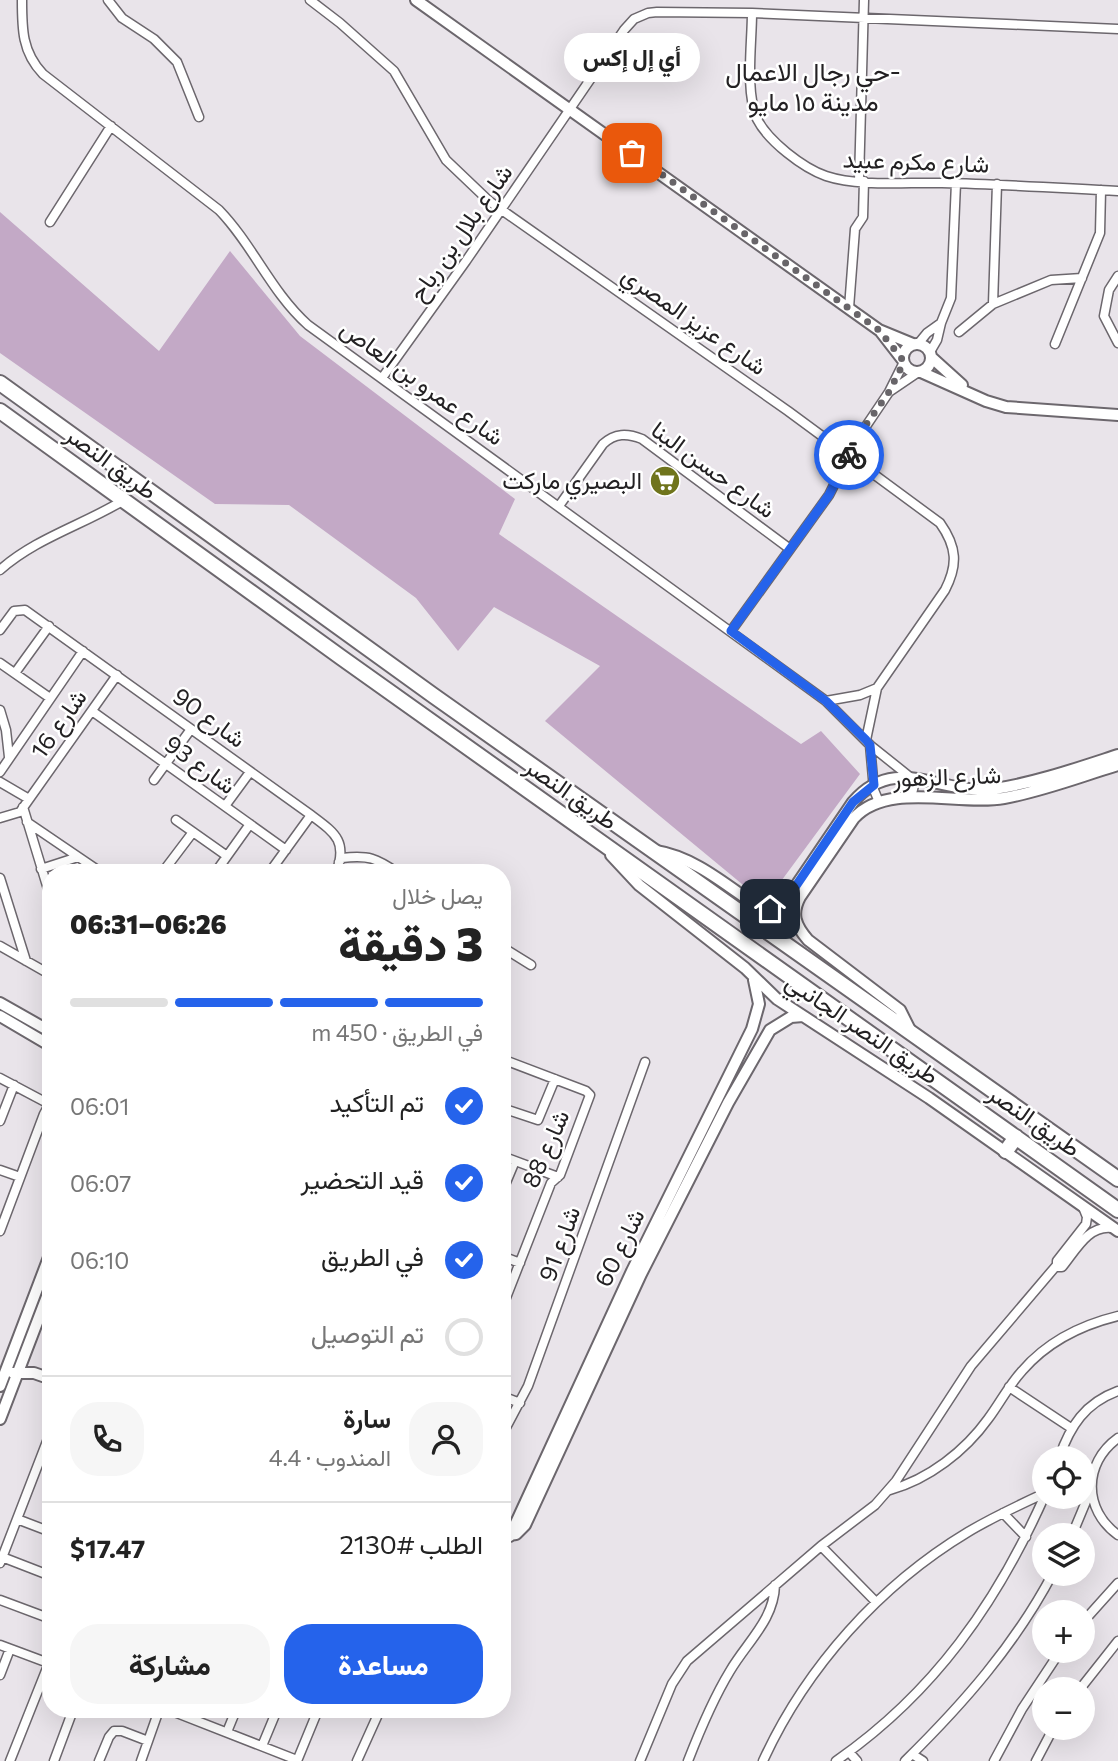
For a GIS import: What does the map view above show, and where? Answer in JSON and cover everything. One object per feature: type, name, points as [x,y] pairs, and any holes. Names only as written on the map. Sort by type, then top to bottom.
[{"type":"highway","name":"طريق النصر","points":[[0,383],[335,625],[1118,1179]]},
{"type":"highway","name":"طريق النصر","points":[[0,411],[321,643],[1118,1210]]},
{"type":"highway","points":[[321,643],[333,637],[335,625]]},
{"type":"highway","points":[[342,658],[344,645],[356,639]]},
{"type":"highway","points":[[1006,1151],[1016,1137]]},
{"type":"street","name":"شارع عمرو بن العاص","points":[[22,0],[23,40],[34,65],[219,209],[239,232],[292,310],[308,325],[826,701],[868,743],[910,777]]},
{"type":"street","points":[[108,0],[122,18],[155,39],[177,62],[199,117]]},
{"type":"street","name":"شارع عزيز المصري","points":[[310,0],[384,60],[403,84],[429,135],[446,160],[467,182],[501,209],[933,516],[946,531],[955,561],[953,575],[877,688],[868,743]]},
{"type":"street","points":[[416,0],[879,330],[916,344],[972,393]]},
{"type":"street","points":[[849,308],[855,229],[863,217],[861,181],[864,0]]},
{"type":"street","name":"شارع بلال بن رباح","points":[[382,378],[634,19],[657,12],[752,13],[1118,29]]},
{"type":"street","name":"شارع مكرم عبيد","points":[[752,13],[753,107],[763,128],[785,152],[815,172],[829,177],[861,181],[997,184],[1118,191]]},
{"type":"street","points":[[50,222],[111,126]]},
{"type":"street","points":[[889,392],[929,365],[940,323],[951,298],[956,183]]},
{"type":"street","points":[[993,304],[997,184]]},
{"type":"street","points":[[1055,344],[1100,233],[1101,190]]},
{"type":"street","points":[[1118,276],[1109,290],[1104,316],[1118,343]]},
{"type":"street","points":[[959,332],[993,304],[1051,279],[1082,278]]},
{"type":"street","points":[[731,631],[829,495],[863,429],[889,392],[903,361],[905,349],[916,344],[940,323]]},
{"type":"street","points":[[879,330],[909,370],[972,393],[986,401],[1006,407],[1118,415]]},
{"type":"street","name":"شارع حسن البنا","points":[[559,506],[603,444],[609,439],[626,434],[642,439],[790,549]]},
{"type":"street","points":[[0,570],[11,560],[43,541],[124,500]]},
{"type":"street","name":"شارع 90","points":[[0,629],[14,611],[25,610],[49,626],[334,833],[342,858]]},
{"type":"street","points":[[15,673],[49,626]]},
{"type":"street","points":[[0,772],[83,651]]},
{"type":"street","points":[[0,663],[50,698]]},
{"type":"street","name":"شارع 16","points":[[0,818],[19,813],[117,675]]},
{"type":"street","points":[[826,701],[860,695],[877,688]]},
{"type":"street","points":[[0,710],[6,730],[9,757]]},
{"type":"street","name":"شارع 93","points":[[92,711],[286,850]]},
{"type":"street","points":[[154,780],[191,729]]},
{"type":"street","points":[[868,743],[879,802]]},
{"type":"street","name":"شارع الزهور","points":[[654,850],[692,862],[757,906],[775,908],[785,902],[853,802],[874,785],[888,778],[910,777],[960,789],[992,789],[1118,755]]},
{"type":"street","name":"شارع الزهور","points":[[911,1032],[900,1010],[808,940],[796,925],[794,911],[800,897],[849,825],[860,812],[879,802],[911,797],[975,800],[1002,798],[1118,765]]},
{"type":"street","points":[[225,806],[250,772]]},
{"type":"street","points":[[910,777],[914,785],[911,797]]},
{"type":"street","points":[[0,782],[29,799]]},
{"type":"street","points":[[23,807],[42,872]]},
{"type":"street","points":[[276,864],[311,815]]},
{"type":"street","points":[[176,820],[227,856]]},
{"type":"street","points":[[27,821],[89,864]]},
{"type":"street","points":[[221,864],[250,824]]},
{"type":"street","points":[[169,864],[193,832]]},
{"type":"street","name":"طريق النصر الجانبي","points":[[600,842],[639,885],[744,968],[777,999],[1006,1151],[1117,1230]]},
{"type":"street","points":[[59,864],[80,858]]},
{"type":"street","points":[[80,858],[82,864]]},
{"type":"street","points":[[338,864],[342,858],[372,858],[382,864]]},
{"type":"street","points":[[0,878],[26,961]]},
{"type":"street","points":[[0,946],[42,970]]},
{"type":"street","points":[[511,952],[531,965]]},
{"type":"street","name":"شارع 60","points":[[511,1534],[522,1530],[525,1525],[622,1302],[723,1100],[757,1017],[759,1004],[754,979]]},
{"type":"street","points":[[0,1003],[42,1027]]},
{"type":"street","points":[[0,1016],[42,1041]]},
{"type":"street","name":"شارع 60","points":[[723,1100],[769,1030],[790,1017],[803,1016]]},
{"type":"street","name":"شارع 88","points":[[511,1062],[586,1091],[590,1096],[558,1177],[551,1183],[511,1286]]},
{"type":"street","name":"شارع 91","points":[[511,1419],[520,1403],[591,1216],[645,1062]]},
{"type":"street","points":[[0,1078],[42,1099]]},
{"type":"street","points":[[511,1111],[538,1120],[555,1079]]},
{"type":"street","points":[[0,1121],[14,1085]]},
{"type":"street","points":[[0,1231],[2,1217],[42,1123]]},
{"type":"street","points":[[511,1159],[558,1177]]},
{"type":"street","points":[[511,1171],[515,1161]]},
{"type":"street","points":[[0,1170],[20,1177]]},
{"type":"street","points":[[1081,1204],[1087,1217],[1087,1230]]},
{"type":"street","points":[[640,1761],[672,1684],[692,1655],[890,1490],[961,1380],[1056,1266],[1056,1261],[1087,1230],[1105,1227],[1117,1230]]},
{"type":"street","points":[[511,1260],[520,1263]]},
{"type":"street","points":[[0,1419],[7,1372],[42,1276]]},
{"type":"street","points":[[11,1359],[42,1302]]},
{"type":"street","points":[[890,1490],[919,1479],[965,1445],[987,1420],[1009,1387],[1033,1360],[1056,1341],[1081,1328],[1118,1316]]},
{"type":"street","points":[[11,1359],[42,1376]]},
{"type":"street","points":[[7,1372],[34,1373]]},
{"type":"street","points":[[0,1386],[7,1372]]},
{"type":"street","points":[[1009,1387],[1071,1427]]},
{"type":"street","points":[[1064,1446],[1077,1419],[1094,1404],[1118,1391]]},
{"type":"street","points":[[511,1400],[520,1403]]},
{"type":"street","points":[[1095,1467],[1099,1456],[1118,1437]]},
{"type":"street","points":[[42,1455],[1,1560],[42,1573]]},
{"type":"street","points":[[763,1761],[780,1728],[822,1663],[876,1602],[947,1545],[1032,1500]]},
{"type":"street","points":[[1095,1504],[1098,1515],[1118,1535]]},
{"type":"street","points":[[836,1761],[904,1706],[943,1665],[993,1596],[1038,1509]]},
{"type":"street","points":[[1003,1513],[1026,1537]]},
{"type":"street","points":[[17,1519],[42,1529]]},
{"type":"street","points":[[821,1546],[876,1602]]},
{"type":"street","points":[[1095,1609],[1118,1583]]},
{"type":"street","points":[[688,1761],[727,1676],[768,1617],[774,1601],[775,1585]]},
{"type":"street","points":[[905,1761],[985,1676],[1020,1628],[1045,1586]]},
{"type":"street","points":[[0,1600],[42,1616]]},
{"type":"street","points":[[1090,1677],[1118,1641]]},
{"type":"street","points":[[0,1645],[42,1660]]},
{"type":"street","points":[[0,1675],[10,1649]]},
{"type":"street","points":[[994,1761],[1022,1709],[1052,1663]]},
{"type":"street","points":[[10,1761],[42,1683]]},
{"type":"street","points":[[54,1761],[70,1718]]},
{"type":"street","points":[[141,1761],[156,1718]]},
{"type":"street","points":[[198,1718],[297,1760],[315,1718]]},
{"type":"street","points":[[227,1732],[233,1718]]},
{"type":"street","points":[[262,1746],[274,1718]]},
{"type":"street","points":[[357,1761],[376,1718]]},
{"type":"street","points":[[99,1761],[114,1731],[122,1731],[148,1741]]},
{"type":"street","points":[[1036,1761],[1048,1740]]},
{"type":"street","points":[[849,1752],[857,1761]]},
{"type":"street","points":[[912,1754],[923,1761]]},
{"type":"shaded area","points":[[0,212],[159,351],[230,251],[300,336],[515,499],[499,534],[801,744],[821,731],[860,774],[765,903],[545,721],[600,666],[494,607],[458,651],[416,598],[289,505],[215,504],[0,353]]},
{"type":"way so far","points":[[632,153],[879,330],[892,345],[903,364],[889,392],[863,429],[849,455]]},
{"type":"place","name":"أي إل إكس","points":[[632,153]]},
{"type":"place","name":"البصيري ماركت","points":[[665,481]]},
{"type":"district","name":"حي رجال الاعمال- مدينة ١٥ مايو","points":[[813,87]]},
{"type":"route","points":[[770,909],[785,902],[853,802],[874,785],[872,758],[870,745],[836,710],[731,631],[829,495],[849,455]]}]
